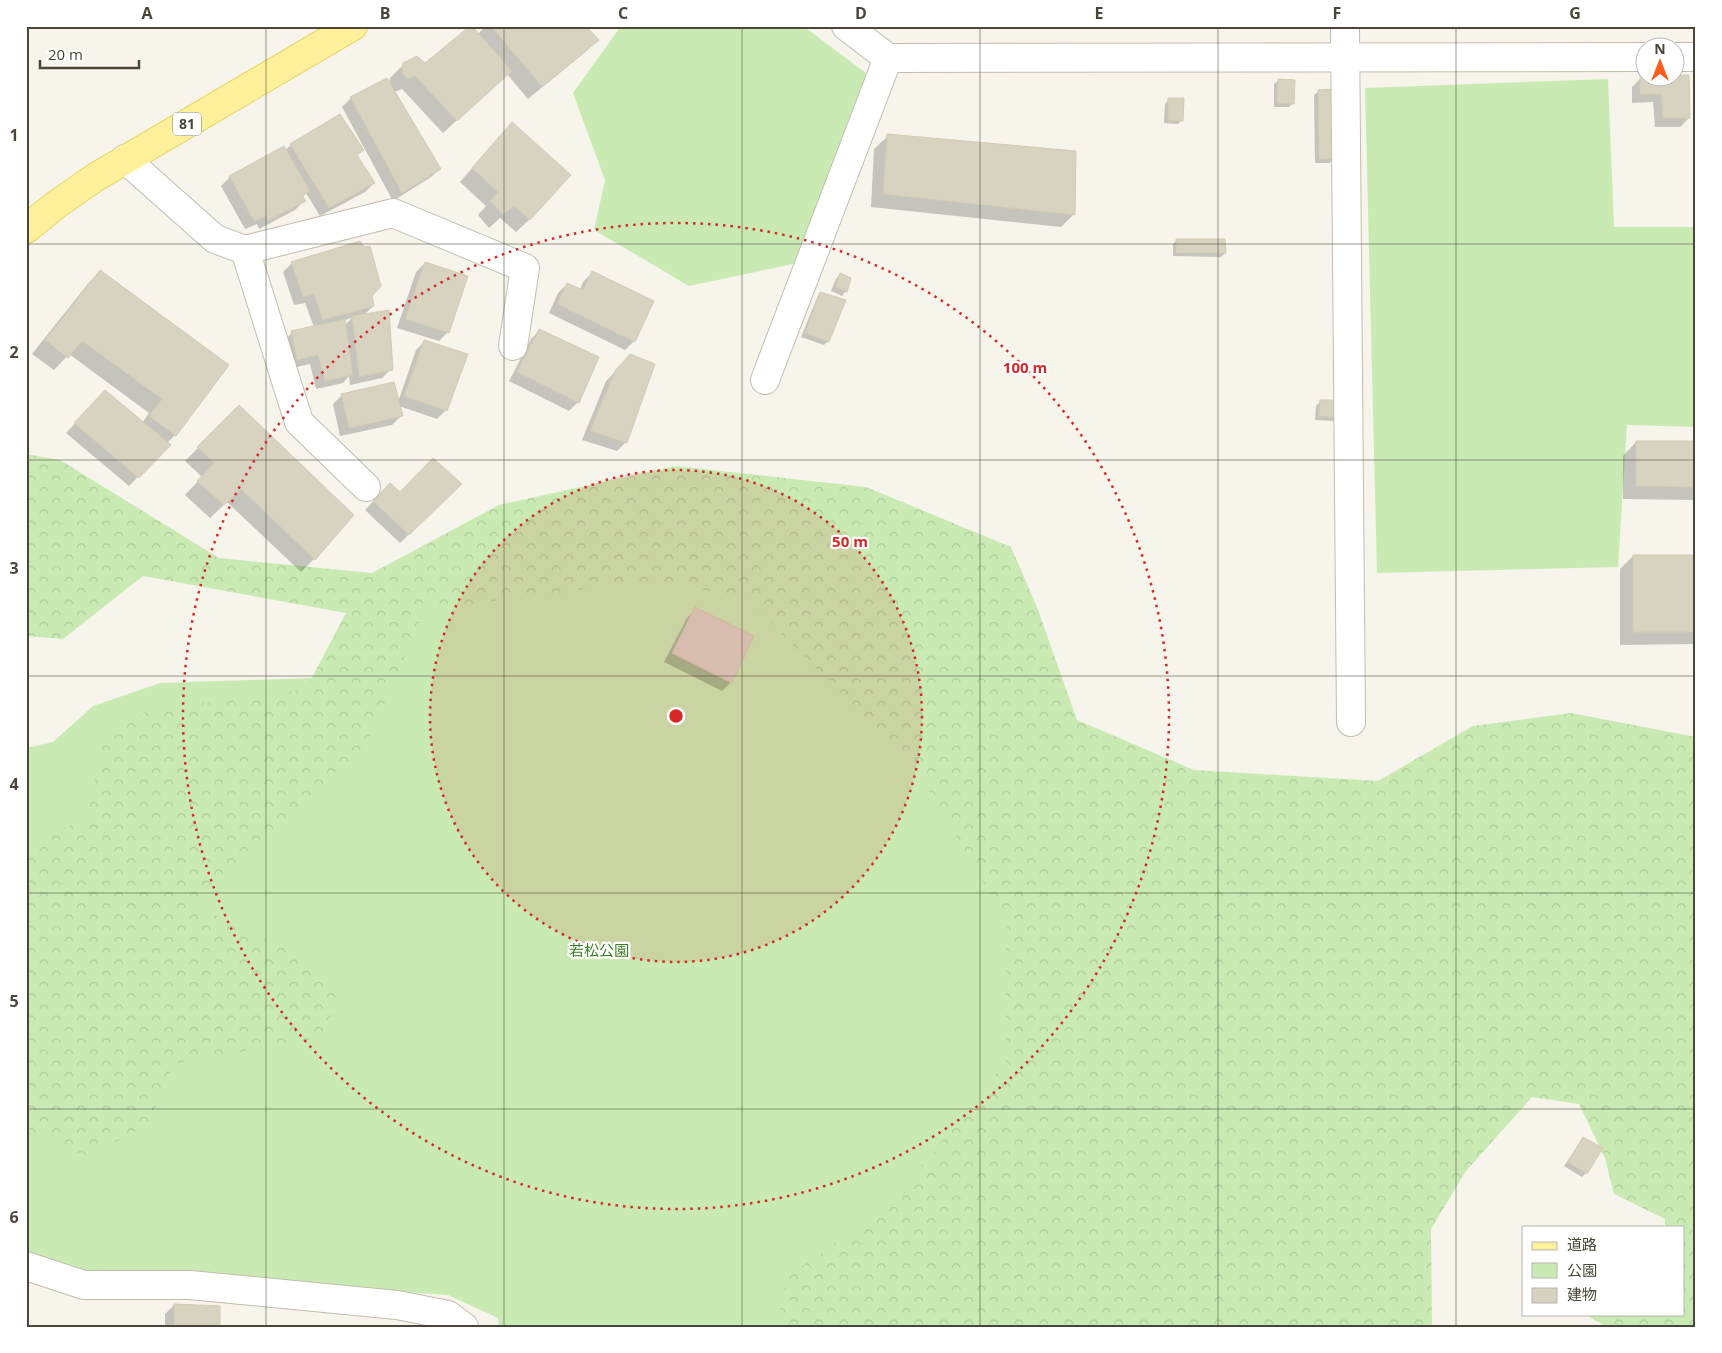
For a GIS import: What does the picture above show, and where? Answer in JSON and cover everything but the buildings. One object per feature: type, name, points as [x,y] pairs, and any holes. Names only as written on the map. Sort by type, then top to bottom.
[{"type":"main road","name":"81","points":[[26,229],[57,204],[96,177],[353,26]]},
{"type":"street","points":[[846,26],[888,58],[1634,57]]},
{"type":"street","points":[[1345,26],[1351,722]]},
{"type":"street","points":[[765,380],[888,58]]},
{"type":"street","points":[[125,160],[215,239],[245,250],[393,213],[525,268],[513,346]]},
{"type":"street","points":[[245,250],[299,422],[366,486]]},
{"type":"street","points":[[26,1266],[84,1286],[190,1286],[397,1305],[448,1316],[464,1327]]},
{"type":"green space","points":[[621,26],[803,26],[870,76],[798,263],[689,286],[594,230],[605,180],[573,93]]},
{"type":"green space","points":[[1608,79],[1614,227],[1696,227],[1696,427],[1627,425],[1618,567],[1377,573],[1365,88]]},
{"type":"green space","points":[[26,454],[60,460],[219,558],[372,573],[499,505],[676,466],[866,487],[1011,547],[1037,607],[1077,720],[1194,770],[1378,781],[1473,726],[1571,713],[1696,737],[1696,1327],[1605,1327],[1588,1316],[1684,1316],[1684,1226],[1665,1226],[1665,1219],[1614,1194],[1605,1158],[1579,1104],[1532,1097],[1466,1171],[1431,1229],[1432,1327],[776,1327],[787,1277],[890,1204],[1006,1062],[1006,920],[913,765],[745,597],[647,581],[425,610],[367,744],[198,907],[309,959],[343,991],[322,1038],[174,1064],[148,1125],[87,1157],[26,1130],[26,847],[87,817],[103,742],[148,710],[306,689],[346,613],[143,576],[63,639],[26,636]]},
{"type":"green space","name":"若松公園","points":[[544,574],[757,583],[1193,922],[892,1327],[499,1327],[498,1318],[448,1295],[183,1277],[123,1290],[26,1256],[26,748],[53,742],[93,706],[160,683],[342,677],[410,589]]}]
